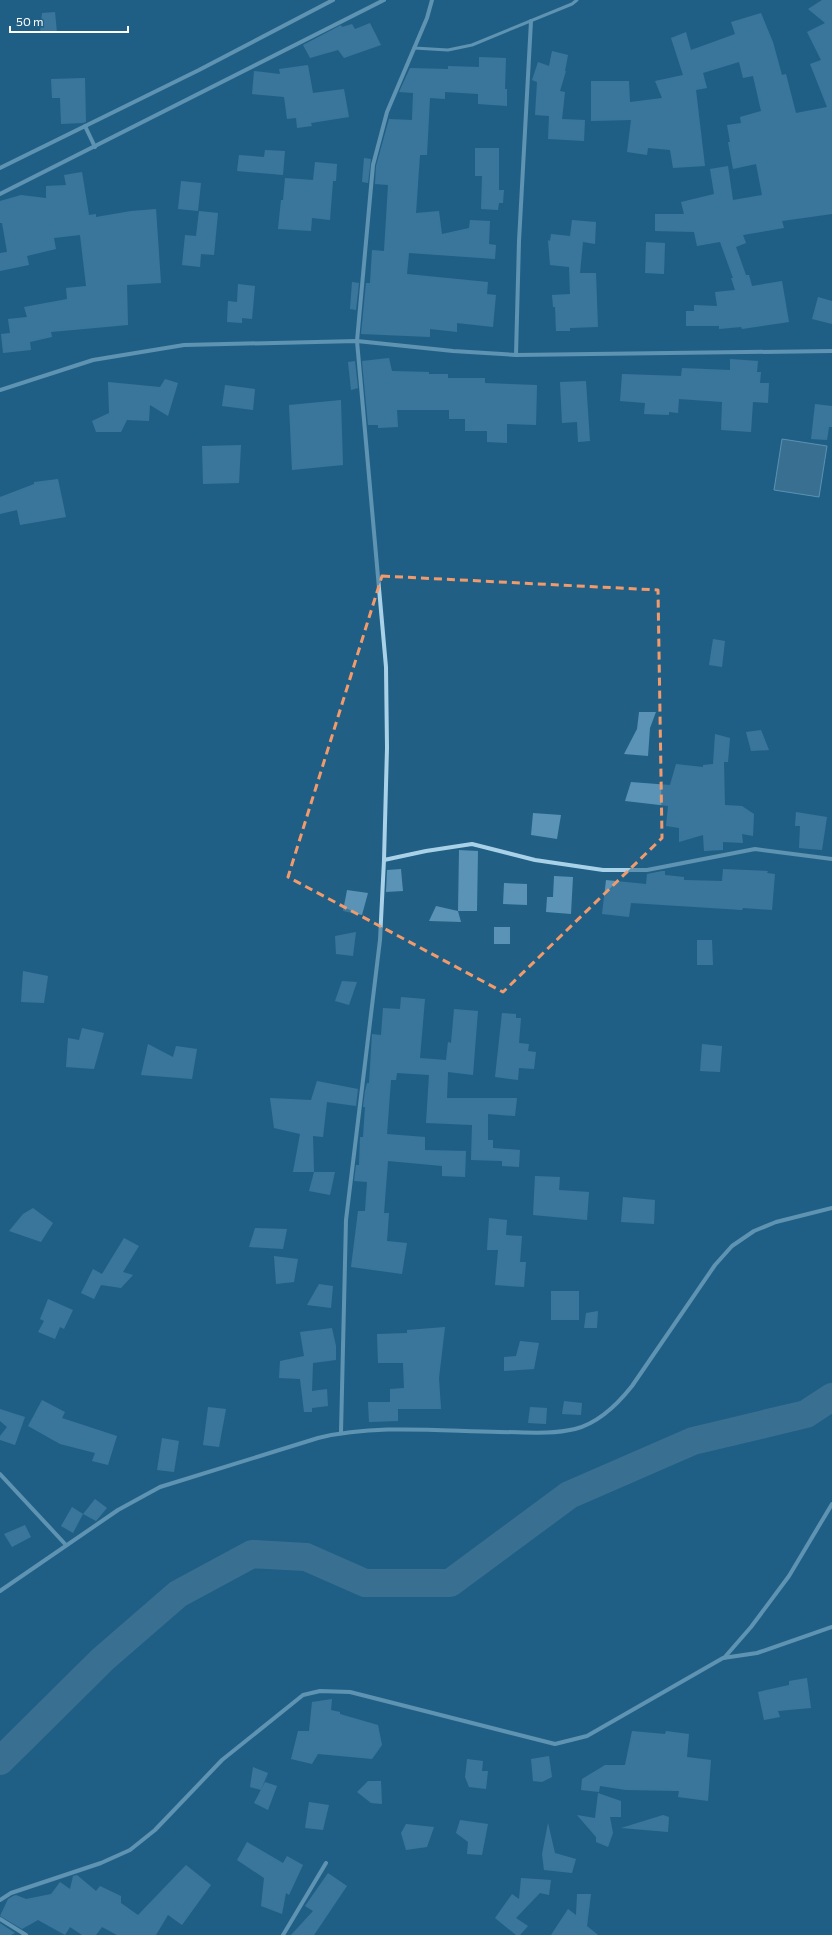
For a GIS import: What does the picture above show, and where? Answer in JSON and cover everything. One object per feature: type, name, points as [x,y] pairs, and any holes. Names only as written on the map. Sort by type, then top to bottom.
[{"type":"street","points":[[0,168],[86,128],[333,0]]},
{"type":"street","points":[[0,194],[384,0]]},
{"type":"street","points":[[341,1432],[346,1220],[379,948],[384,860],[387,748],[386,667],[357,341],[372,165],[387,112],[427,18],[432,0]]},
{"type":"street","points":[[516,355],[519,241],[531,21]]},
{"type":"street","points":[[86,128],[94,147]]},
{"type":"street","points":[[0,390],[93,360],[184,345],[357,341],[454,351],[516,355],[832,351]]},
{"type":"street","points":[[384,860],[426,851],[472,844],[535,860],[603,870],[647,870],[755,849],[832,858]]},
{"type":"street","points":[[0,1591],[66,1545],[138,1498],[160,1487],[318,1438],[341,1432],[379,1430],[542,1433],[576,1429],[612,1409],[632,1386],[715,1265],[732,1246],[754,1231],[776,1222],[832,1208]]},
{"type":"street","points":[[0,1474],[66,1545]]},
{"type":"street","points":[[0,1900],[11,1893],[101,1863],[130,1850],[155,1830],[222,1760],[303,1695],[320,1690],[350,1692],[555,1744],[587,1736],[723,1658],[751,1628],[789,1576],[832,1504]]},
{"type":"street","points":[[723,1658],[757,1653],[832,1627]]},
{"type":"street","points":[[283,1935],[326,1864]]},
{"type":"street","points":[[0,1919],[26,1935]]},
{"type":"lane","points":[[414,48],[448,50],[461,48],[531,21],[577,0]]},
{"type":"highlighted area","points":[[382,576],[658,590],[662,838],[503,992],[288,877]]},
{"type":"water","points":[[782,439],[827,446],[819,497],[774,490]]},
{"type":"building","points":[[822,0],[832,0],[832,214],[782,221],[784,228],[743,235],[746,243],[736,247],[746,275],[749,275],[752,286],[782,281],[789,322],[742,329],[741,327],[719,329],[719,326],[686,326],[686,311],[694,311],[694,305],[717,306],[715,292],[735,290],[731,278],[733,278],[720,242],[697,246],[694,232],[655,231],[655,214],[684,214],[681,202],[714,194],[710,169],[728,166],[733,200],[762,195],[756,164],[733,169],[728,142],[730,142],[727,125],[741,123],[740,117],[761,111],[753,76],[743,78],[739,62],[703,73],[707,88],[696,90],[705,166],[673,168],[670,150],[648,148],[647,155],[627,152],[631,120],[591,121],[591,81],[629,81],[630,102],[662,98],[655,81],[683,75],[671,38],[686,32],[691,50],[735,34],[731,22],[761,13],[773,42],[782,75],[786,74],[796,113],[827,107],[810,64],[821,60],[807,32],[825,23],[808,9]]},
{"type":"building","points":[[55,12],[57,33],[40,33],[42,13]]},
{"type":"building","points":[[370,23],[381,45],[344,58],[338,50],[310,58],[303,45],[341,25],[342,27],[352,24],[355,29]]},
{"type":"building","points":[[552,51],[568,55],[566,71],[560,91],[565,92],[562,119],[585,120],[584,141],[548,139],[549,116],[535,115],[537,82],[532,80],[538,62],[549,66]]},
{"type":"building","points":[[479,57],[506,58],[505,89],[507,89],[507,106],[478,104],[478,94],[445,92],[445,99],[430,98],[427,155],[420,155],[416,213],[439,211],[442,234],[469,228],[470,220],[490,221],[489,244],[496,245],[495,259],[409,253],[407,274],[488,282],[487,294],[496,295],[493,327],[457,323],[457,332],[430,329],[430,337],[361,334],[366,283],[370,283],[372,250],[384,251],[388,185],[375,184],[376,166],[389,119],[412,120],[413,93],[399,92],[410,68],[448,69],[448,66],[479,67]]},
{"type":"building","points":[[308,65],[313,93],[344,89],[349,117],[311,123],[312,126],[297,128],[296,118],[287,119],[284,97],[252,94],[254,71],[280,74],[279,69]]},
{"type":"building","points":[[85,78],[86,122],[61,124],[60,98],[52,98],[51,79]]},
{"type":"building","points":[[475,148],[499,148],[499,190],[504,190],[503,203],[499,203],[498,210],[481,209],[482,176],[475,176]]},
{"type":"building","points":[[265,150],[285,151],[283,175],[237,171],[239,155],[264,157]]},
{"type":"building","points":[[364,158],[371,159],[368,183],[362,182]]},
{"type":"building","points":[[315,162],[337,164],[336,181],[333,181],[330,220],[312,218],[311,231],[278,229],[285,178],[313,180]]},
{"type":"building","points":[[82,172],[89,215],[96,214],[96,217],[131,211],[156,209],[161,283],[127,285],[128,325],[51,332],[52,337],[30,342],[31,350],[3,353],[1,334],[10,333],[8,319],[27,317],[24,307],[67,299],[66,288],[86,286],[80,235],[54,238],[56,249],[27,256],[29,265],[0,271],[0,253],[7,252],[2,223],[0,223],[0,201],[21,195],[46,198],[46,186],[66,185],[64,175]]},
{"type":"building","points":[[181,181],[201,183],[198,211],[178,209]]},
{"type":"building","points":[[199,211],[218,213],[214,255],[201,254],[200,267],[182,265],[185,235],[196,236]]},
{"type":"building","points":[[572,220],[596,222],[595,244],[583,242],[580,273],[596,273],[598,327],[570,328],[570,331],[556,331],[555,307],[553,307],[552,295],[570,294],[569,267],[550,265],[548,240],[550,241],[551,234],[570,236]]},
{"type":"building","points":[[646,242],[665,243],[664,274],[645,273]]},
{"type":"building","points":[[352,282],[359,283],[356,310],[350,309]]},
{"type":"building","points":[[238,284],[255,286],[252,319],[242,318],[242,323],[227,322],[228,301],[237,302]]},
{"type":"building","points":[[818,297],[832,301],[832,324],[812,319]]},
{"type":"building","points":[[389,358],[392,371],[448,374],[448,378],[485,378],[485,383],[537,385],[536,425],[507,424],[507,443],[487,442],[487,431],[465,431],[465,419],[449,419],[449,410],[397,410],[398,427],[378,428],[378,425],[368,425],[362,361]]},
{"type":"building","points":[[730,359],[758,361],[757,372],[761,372],[760,383],[769,383],[768,403],[753,402],[751,432],[721,430],[722,402],[679,399],[678,413],[669,412],[669,415],[644,414],[645,403],[620,401],[622,374],[681,376],[682,368],[730,370]]},
{"type":"building","points":[[355,361],[358,388],[351,390],[348,362]]},
{"type":"building","points":[[165,379],[178,383],[168,416],[150,405],[149,421],[127,420],[121,432],[96,432],[92,421],[109,413],[108,382],[160,387]]},
{"type":"building","points":[[586,381],[590,441],[578,442],[577,422],[562,423],[560,382]]},
{"type":"building","points":[[225,385],[255,389],[253,410],[222,406]]},
{"type":"building","points":[[341,400],[343,465],[292,470],[289,405]]},
{"type":"building","points":[[815,404],[832,406],[832,427],[829,427],[827,440],[811,439]]},
{"type":"building","points":[[241,445],[239,483],[203,484],[202,446]]},
{"type":"building","points":[[58,479],[66,517],[20,525],[17,510],[0,514],[0,497],[34,484],[34,482]]},
{"type":"building","points":[[713,639],[725,641],[722,667],[709,665]]},
{"type":"building","points":[[639,712],[656,712],[650,728],[648,756],[624,754],[637,729]]},
{"type":"building","points":[[761,730],[769,750],[751,751],[746,732]]},
{"type":"building","points":[[715,734],[730,738],[728,762],[724,762],[725,805],[742,806],[754,814],[753,836],[742,834],[743,843],[723,842],[723,850],[704,851],[703,835],[679,842],[679,828],[666,826],[668,806],[625,801],[631,782],[670,785],[676,764],[703,767],[703,765],[713,764]]},
{"type":"building","points":[[796,812],[827,817],[822,850],[799,848],[800,826],[795,826]]},
{"type":"building","points":[[533,813],[561,815],[557,839],[531,835]]},
{"type":"building","points":[[459,850],[478,851],[477,911],[458,911]]},
{"type":"building","points":[[401,869],[403,891],[386,892],[387,870]]},
{"type":"building","points":[[723,869],[768,871],[767,873],[775,874],[772,910],[743,908],[742,910],[631,903],[629,917],[602,914],[606,880],[646,884],[647,874],[665,871],[665,875],[684,877],[684,880],[722,881]]},
{"type":"building","points":[[554,876],[573,877],[571,914],[546,912],[547,897],[553,897]]},
{"type":"building","points":[[504,883],[527,884],[527,905],[503,904]]},
{"type":"building","points":[[347,890],[368,893],[362,915],[343,911]]},
{"type":"building","points":[[436,906],[458,911],[461,922],[429,921]]},
{"type":"building","points":[[494,927],[510,927],[510,944],[494,944]]},
{"type":"building","points":[[356,932],[353,956],[336,954],[335,936]]},
{"type":"building","points":[[697,940],[712,940],[713,965],[697,965]]},
{"type":"building","points":[[23,971],[48,976],[44,1003],[21,1002]]},
{"type":"building","points":[[342,981],[357,982],[349,1005],[335,1001]]},
{"type":"building","points":[[401,997],[425,999],[420,1058],[446,1060],[448,1042],[451,1043],[454,1009],[478,1011],[473,1075],[448,1072],[447,1098],[517,1098],[515,1116],[488,1114],[488,1140],[493,1140],[493,1148],[520,1150],[519,1167],[502,1166],[502,1161],[471,1160],[472,1125],[426,1123],[429,1075],[397,1073],[396,1080],[391,1080],[387,1134],[425,1137],[425,1150],[466,1151],[465,1177],[442,1176],[442,1166],[388,1161],[384,1213],[389,1213],[387,1241],[407,1243],[402,1274],[351,1267],[358,1211],[365,1211],[367,1182],[354,1181],[356,1165],[359,1165],[360,1137],[363,1137],[365,1107],[363,1107],[367,1083],[369,1083],[372,1034],[381,1035],[383,1008],[400,1009]]},
{"type":"building","points":[[502,1013],[516,1014],[516,1018],[521,1018],[519,1043],[529,1044],[528,1051],[536,1052],[534,1069],[519,1068],[518,1080],[495,1077]]},
{"type":"building","points":[[82,1028],[104,1033],[94,1069],[66,1067],[68,1038],[79,1040]]},
{"type":"building","points":[[148,1044],[173,1057],[176,1046],[197,1049],[192,1079],[141,1075]]},
{"type":"building","points":[[702,1044],[722,1046],[720,1072],[700,1071]]},
{"type":"building","points":[[317,1081],[358,1089],[356,1106],[327,1102],[323,1137],[313,1136],[314,1172],[293,1172],[300,1134],[274,1128],[270,1098],[311,1100]]},
{"type":"building","points":[[314,1172],[335,1172],[330,1195],[309,1191]]},
{"type":"building","points":[[535,1176],[560,1177],[559,1190],[589,1192],[587,1220],[533,1215]]},
{"type":"building","points":[[623,1197],[655,1200],[654,1224],[621,1222]]},
{"type":"building","points":[[33,1208],[53,1223],[41,1242],[9,1231],[23,1214]]},
{"type":"building","points":[[489,1218],[507,1220],[506,1235],[522,1236],[520,1262],[526,1262],[524,1287],[495,1285],[498,1250],[487,1250]]},
{"type":"building","points":[[255,1228],[287,1229],[283,1249],[249,1247]]},
{"type":"building","points":[[124,1238],[139,1246],[123,1272],[133,1275],[121,1288],[101,1285],[94,1299],[81,1293],[93,1269],[102,1274]]},
{"type":"building","points":[[274,1256],[298,1259],[294,1282],[276,1284]]},
{"type":"building","points":[[319,1284],[333,1286],[331,1308],[307,1305]]},
{"type":"building","points":[[551,1291],[579,1291],[579,1320],[551,1320]]},
{"type":"building","points":[[48,1299],[73,1310],[64,1329],[60,1327],[55,1339],[38,1332],[44,1321],[40,1319]]},
{"type":"building","points":[[598,1311],[597,1328],[584,1328],[586,1313]]},
{"type":"building","points":[[445,1327],[439,1378],[441,1409],[398,1409],[398,1421],[369,1422],[368,1402],[390,1402],[390,1389],[404,1388],[403,1363],[378,1363],[377,1334],[407,1333],[407,1330]]},
{"type":"building","points":[[332,1328],[336,1346],[336,1360],[313,1363],[312,1391],[327,1389],[328,1406],[312,1408],[312,1412],[304,1412],[300,1379],[279,1378],[280,1361],[304,1356],[300,1332]]},
{"type":"building","points":[[520,1341],[539,1343],[534,1369],[504,1371],[504,1357],[516,1356]]},
{"type":"building","points":[[42,1400],[65,1412],[62,1418],[117,1436],[108,1465],[92,1461],[95,1453],[60,1444],[28,1426]]},
{"type":"building","points":[[564,1401],[582,1403],[581,1415],[562,1414]]},
{"type":"building","points":[[208,1407],[226,1409],[219,1447],[203,1445]]},
{"type":"building","points":[[530,1407],[547,1408],[546,1424],[528,1423]]},
{"type":"building","points":[[0,1409],[25,1417],[15,1445],[0,1440],[0,1436],[7,1427],[0,1421]]},
{"type":"building","points":[[162,1438],[179,1441],[174,1472],[157,1470]]},
{"type":"building","points":[[95,1499],[107,1508],[96,1521],[83,1514]]},
{"type":"building","points":[[72,1507],[83,1514],[73,1533],[61,1526]]},
{"type":"building","points":[[25,1525],[31,1537],[12,1547],[4,1534]]},
{"type":"building","points":[[807,1678],[811,1708],[778,1711],[780,1717],[764,1720],[758,1692],[789,1685],[789,1681]]},
{"type":"building","points":[[332,1699],[331,1710],[378,1725],[382,1745],[372,1759],[318,1754],[312,1764],[291,1759],[298,1731],[309,1731],[312,1702]]},
{"type":"building","points":[[632,1731],[665,1734],[666,1731],[689,1734],[687,1757],[711,1760],[708,1801],[678,1797],[679,1791],[626,1790],[600,1786],[599,1792],[581,1790],[582,1779],[605,1765],[625,1765]]},
{"type":"building","points":[[549,1756],[552,1777],[542,1782],[533,1781],[531,1759]]},
{"type":"building","points":[[467,1759],[483,1761],[482,1771],[488,1771],[486,1789],[469,1787],[465,1777]]},
{"type":"building","points":[[253,1767],[268,1773],[261,1790],[250,1787]]},
{"type":"building","points":[[368,1781],[381,1781],[382,1804],[371,1803],[357,1792]]},
{"type":"building","points":[[265,1782],[277,1786],[268,1810],[254,1803]]},
{"type":"building","points":[[598,1793],[621,1801],[621,1817],[610,1817],[613,1833],[608,1847],[596,1842],[596,1837],[577,1815],[595,1818]]},
{"type":"building","points":[[309,1802],[329,1805],[323,1830],[305,1828]]},
{"type":"building","points":[[663,1815],[669,1817],[668,1832],[621,1828]]},
{"type":"building","points":[[460,1820],[488,1824],[482,1855],[467,1854],[468,1842],[456,1833]]},
{"type":"building","points":[[548,1823],[555,1853],[576,1859],[572,1873],[544,1870],[542,1854]]},
{"type":"building","points":[[406,1824],[434,1827],[427,1847],[406,1850],[401,1833]]},
{"type":"building","points":[[247,1842],[283,1863],[287,1856],[303,1865],[289,1895],[286,1893],[282,1914],[261,1906],[264,1878],[237,1860]]},
{"type":"building","points":[[186,1865],[211,1885],[182,1925],[168,1915],[156,1935],[117,1935],[102,1927],[96,1935],[82,1935],[70,1927],[65,1935],[38,1920],[22,1929],[0,1916],[8,1899],[13,1896],[16,1895],[26,1899],[51,1894],[60,1882],[70,1889],[73,1876],[77,1875],[96,1891],[100,1886],[121,1896],[121,1903],[138,1915]]},
{"type":"building","points":[[328,1873],[347,1886],[314,1935],[291,1935],[313,1911],[305,1906]]},
{"type":"building","points":[[521,1878],[551,1880],[549,1895],[540,1893],[516,1918],[528,1926],[520,1935],[516,1935],[495,1918],[512,1894],[519,1899]]},
{"type":"building","points":[[577,1894],[591,1894],[587,1926],[598,1935],[551,1935],[568,1909],[576,1915]]},
{"type":"building","points":[[0,1923],[15,1933],[11,1935],[0,1935]]},
{"type":"waterway","points":[[0,1761],[103,1659],[178,1594],[252,1554],[306,1557],[365,1583],[450,1583],[569,1495],[693,1441],[806,1414],[832,1397]]}]
